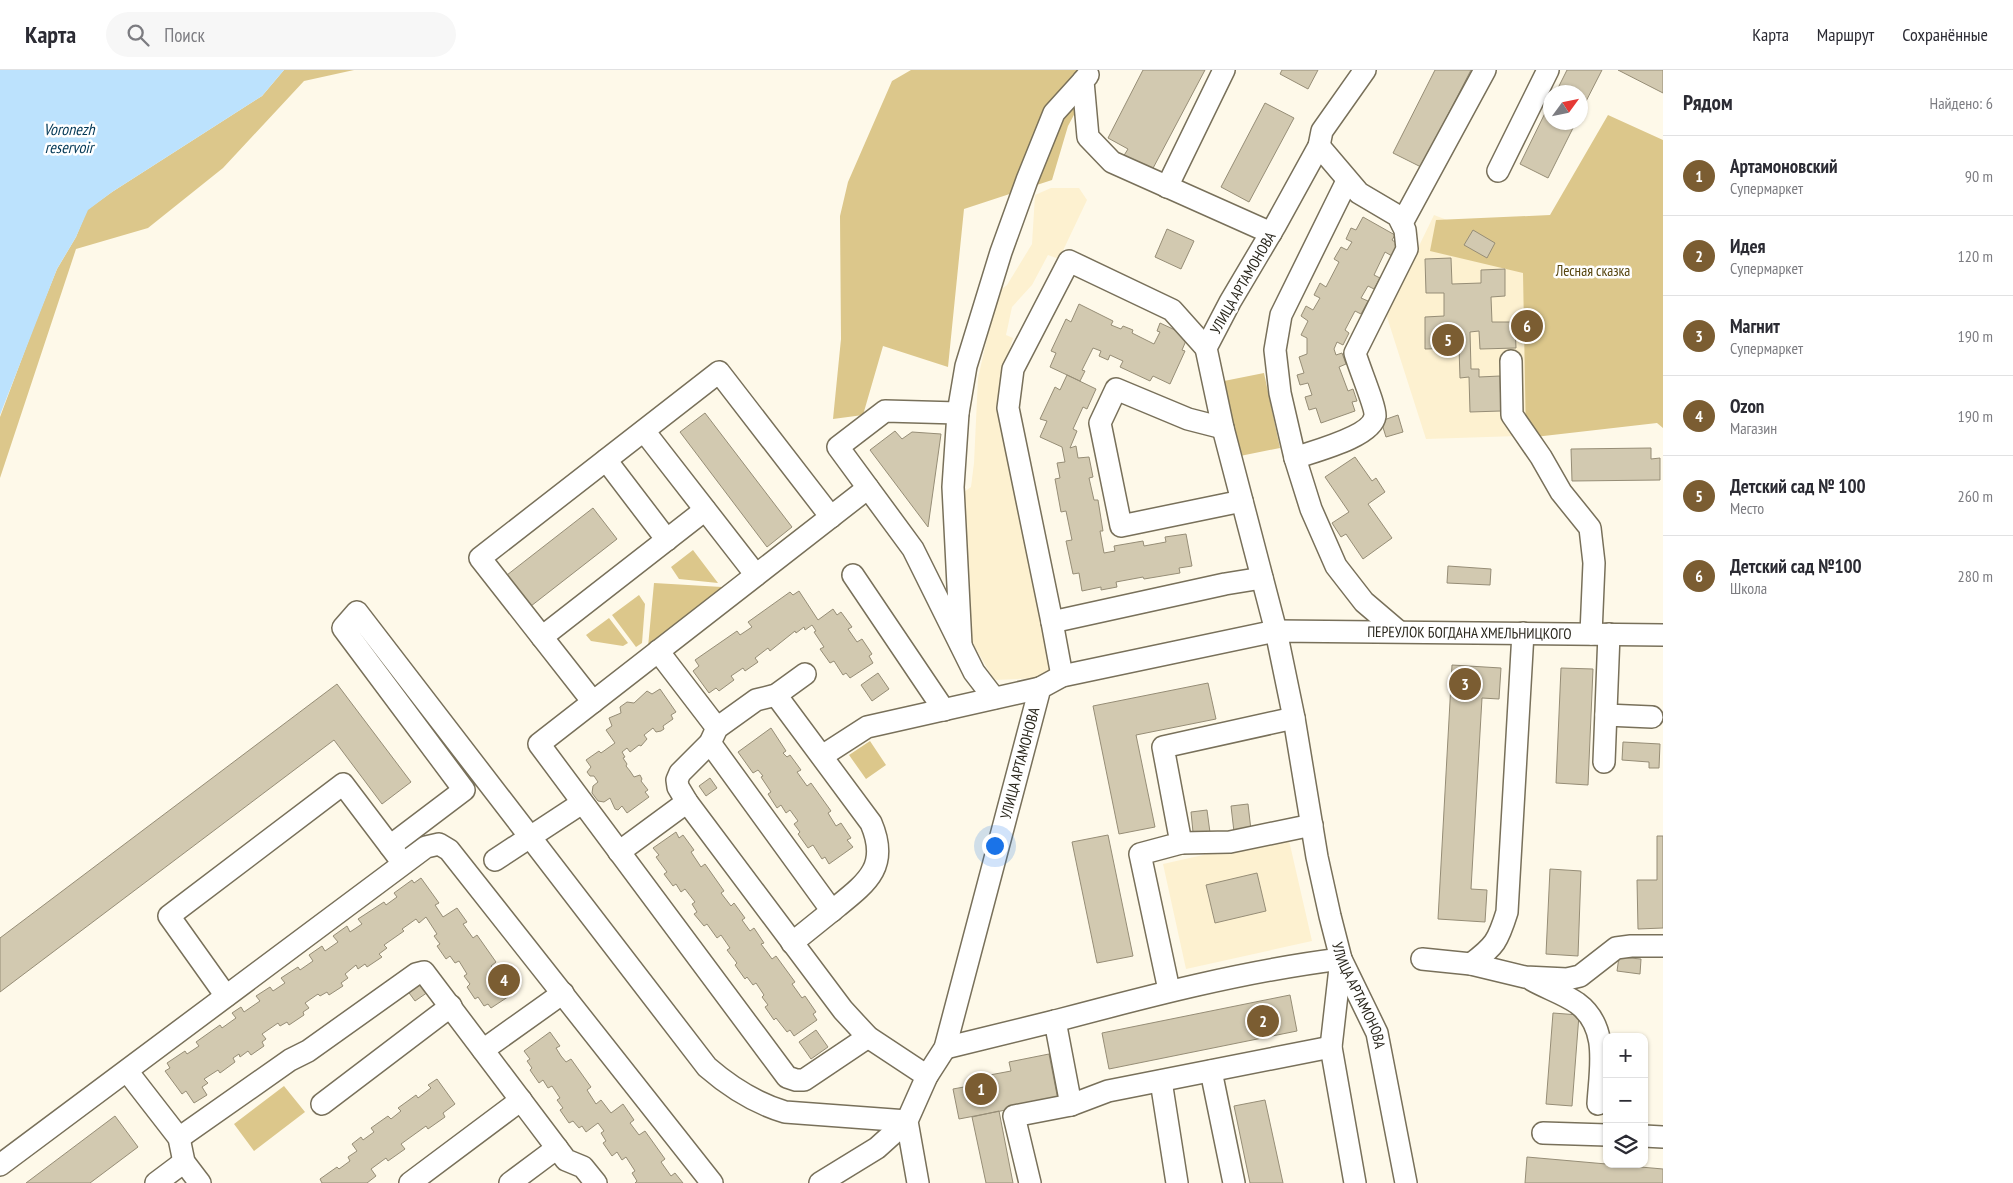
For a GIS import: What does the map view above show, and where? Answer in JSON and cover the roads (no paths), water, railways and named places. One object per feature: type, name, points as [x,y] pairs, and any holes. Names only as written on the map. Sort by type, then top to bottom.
[{"type":"street","points":[[1167,187],[1224,70]]},
{"type":"street","name":"УЛИЦА АРТАМОНОВА","points":[[1365,70],[1322,131],[1319,146],[1230,302],[1206,348],[1223,428],[1276,631],[1330,916],[1341,959],[1378,1032],[1406,1183]]},
{"type":"street","points":[[1402,223],[1485,70]]},
{"type":"street","points":[[1498,171],[1548,70]]},
{"type":"street","points":[[1087,76],[1088,137],[1112,162],[1271,232]]},
{"type":"street","points":[[961,645],[953,487],[958,413],[966,366],[1001,252],[1054,113],[1087,76]]},
{"type":"street","points":[[1295,458],[1356,436],[1372,426],[1375,415],[1355,353],[1407,249],[1405,230],[1398,216],[1359,193],[1319,146]]},
{"type":"street","points":[[1347,181],[1281,315],[1275,350],[1280,393],[1295,458],[1311,509],[1336,566],[1364,602],[1398,631]]},
{"type":"street","points":[[1062,676],[1008,408],[1013,369],[1069,261],[1172,310],[1206,348]]},
{"type":"street","points":[[1511,361],[1512,415],[1541,457],[1561,492],[1590,528],[1606,715],[1604,762]]},
{"type":"street","points":[[593,702],[480,558],[719,372],[831,517]]},
{"type":"street","points":[[1223,428],[1188,419],[1116,389],[1100,423],[1121,526],[1242,501]]},
{"type":"street","points":[[958,413],[885,411],[838,448],[913,549],[974,672],[994,698]]},
{"type":"street","points":[[644,431],[756,575]]},
{"type":"street","points":[[606,460],[667,540]]},
{"type":"street","points":[[868,488],[540,744],[787,1077],[804,1080],[868,1037]]},
{"type":"street","points":[[542,637],[705,510]]},
{"type":"street","points":[[853,575],[944,710]]},
{"type":"street","points":[[1052,622],[1225,584],[1262,578]]},
{"type":"street","points":[[390,846],[464,790],[343,628],[357,612],[707,1067],[725,1082],[769,1107],[785,1112],[907,1121]]},
{"type":"street","name":"УЛИЦА АРТАМОНОВА","points":[[907,1121],[927,1076],[945,1048],[1040,688],[1062,676],[1276,631]]},
{"type":"street","name":"ПЕРЕУЛОК БОГДАНА ХМЕЛЬНИЦКОГО","points":[[1276,631],[1663,635]]},
{"type":"street","points":[[1471,964],[1490,950],[1500,936],[1506,912],[1523,633]]},
{"type":"street","points":[[658,651],[713,736],[832,911]]},
{"type":"street","points":[[805,674],[776,695],[756,700],[713,736],[680,773],[677,780],[678,787],[687,802],[843,1010],[868,1037],[927,1076]]},
{"type":"street","points":[[822,756],[867,727],[1040,688]]},
{"type":"street","points":[[776,695],[871,823],[877,838],[879,854],[876,867],[870,878],[859,890],[792,943]]},
{"type":"street","points":[[1606,715],[1652,717]]},
{"type":"street","points":[[1181,843],[1163,746],[1294,718]]},
{"type":"street","points":[[226,996],[169,916],[343,784],[403,864]]},
{"type":"street","points":[[619,852],[687,802]]},
{"type":"street","points":[[495,860],[582,803]]},
{"type":"street","points":[[1169,990],[1140,854],[1181,843],[1230,842],[1312,825]]},
{"type":"street","points":[[0,1165],[426,847],[439,844],[450,850],[712,1183]]},
{"type":"street","points":[[1422,959],[1471,964],[1525,977],[1567,979],[1580,976],[1616,948],[1663,946]]},
{"type":"street","points":[[945,1048],[1169,990],[1313,962],[1341,959],[1330,1047],[1354,1183]]},
{"type":"street","points":[[179,1138],[290,1060],[308,1052],[416,974],[424,972],[566,1160],[583,1167],[596,1183]]},
{"type":"street","points":[[1525,977],[1576,1003],[1588,1013],[1597,1027],[1601,1042],[1598,1104]]},
{"type":"street","points":[[483,1050],[562,993]]},
{"type":"street","points":[[322,1104],[451,1006]]},
{"type":"street","points":[[1055,1021],[1071,1105]]},
{"type":"street","points":[[1030,1183],[1014,1116],[1071,1105],[1108,1091],[1330,1047]]},
{"type":"street","points":[[127,1071],[179,1138],[184,1162],[200,1183]]},
{"type":"street","points":[[1211,1071],[1234,1183]]},
{"type":"street","points":[[1161,1081],[1177,1183]]},
{"type":"street","points":[[410,1183],[521,1100]]},
{"type":"street","points":[[820,1183],[877,1148],[907,1121]]},
{"type":"street","points":[[907,1121],[918,1183]]},
{"type":"street","points":[[1543,1133],[1603,1135]]},
{"type":"street","points":[[1648,1136],[1663,1137]]},
{"type":"street","points":[[510,1183],[557,1148]]},
{"type":"street","points":[[156,1183],[184,1162]]},
{"type":"water","name":"Voronezh reservoir","points":[[0,70],[284,70],[262,96],[112,192],[88,210],[76,237],[57,269],[0,415]]},
{"type":"place","name":"Детский сад №100","points":[[1527,326]]},
{"type":"place","name":"Детский сад № 100","points":[[1448,340]]},
{"type":"place","name":"Магнит","points":[[1465,684]]},
{"type":"place","name":"Ozon","points":[[504,980]]},
{"type":"place","name":"Идея","points":[[1263,1021]]},
{"type":"place","name":"Артамоновский","points":[[981,1089]]},
{"type":"park label","name":"Лесная сказка","points":[[1593,271]]}]
